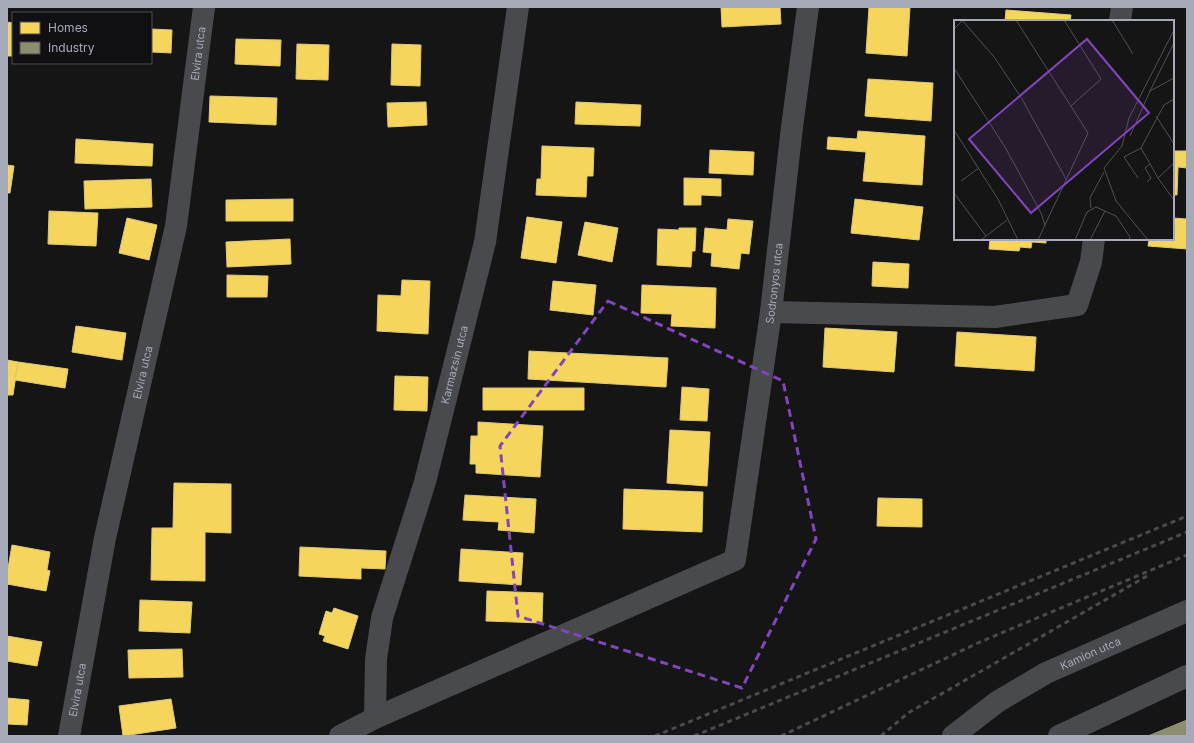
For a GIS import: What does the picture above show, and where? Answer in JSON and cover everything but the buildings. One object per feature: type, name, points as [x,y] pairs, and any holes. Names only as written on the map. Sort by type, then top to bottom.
[{"type":"street","name":"Elvira utca","points":[[69,736],[105,538],[176,226],[204,7]]},
{"type":"street","name":"Karmazsin utca","points":[[375,718],[376,659],[382,618],[425,482],[485,242],[518,7]]},
{"type":"street","name":"Sodronyos utca","points":[[375,718],[735,560],[771,312],[792,127],[808,7]]},
{"type":"street","points":[[1120,20],[1122,7]]},
{"type":"street","points":[[771,312],[995,317],[1077,305],[1091,262],[1094,240]]},
{"type":"street","name":"Kamion utca","points":[[953,736],[997,702],[1046,673],[1187,611]]},
{"type":"street","points":[[1059,736],[1187,676]]},
{"type":"street","points":[[340,736],[375,718]]},
{"type":"highlighted area","points":[[608,301],[783,381],[816,539],[742,688],[518,616],[500,446]]},
{"type":"railway","points":[[655,736],[1187,516]]},
{"type":"railway","points":[[694,736],[1187,532]]},
{"type":"railway","points":[[781,736],[980,642],[1187,555]]},
{"type":"railway","points":[[881,736],[908,713],[1147,576]]}]
